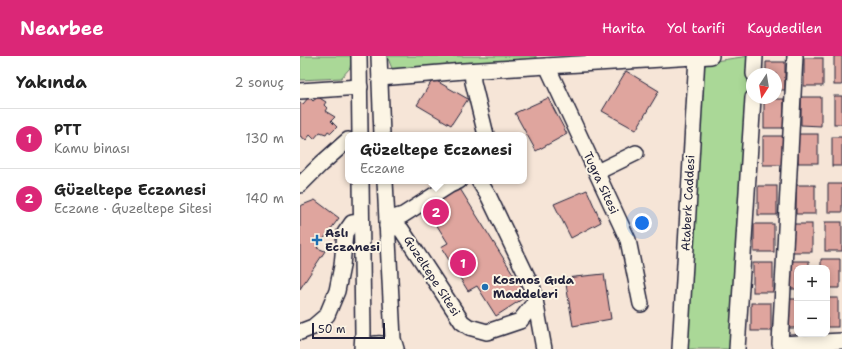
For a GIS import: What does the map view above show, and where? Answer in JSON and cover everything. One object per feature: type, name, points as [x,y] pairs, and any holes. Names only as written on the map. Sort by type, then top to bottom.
[{"type":"street","points":[[357,132],[360,56]]},
{"type":"street","points":[[378,56],[382,132]]},
{"type":"street","points":[[754,68],[755,56]]},
{"type":"street","points":[[795,56],[780,344],[842,341]]},
{"type":"street","points":[[380,78],[472,71],[550,62],[704,57]]},
{"type":"street","name":"Ataberk Caddesi","points":[[680,349],[704,57]]},
{"type":"street","name":"Tugra Sitesi","points":[[550,62],[628,240],[641,304]]},
{"type":"street","points":[[472,71],[473,82],[485,132]]},
{"type":"street","points":[[300,90],[360,87]]},
{"type":"street","points":[[737,349],[753,104]]},
{"type":"street","points":[[300,185],[321,164],[345,145]]},
{"type":"street","points":[[597,172],[636,153]]},
{"type":"street","points":[[361,184],[363,349],[379,343],[386,344],[395,349]]},
{"type":"street","points":[[385,184],[393,339],[395,349]]},
{"type":"street","points":[[387,223],[403,215],[452,184]]},
{"type":"street","points":[[481,184],[489,197],[533,289],[544,349]]},
{"type":"street","points":[[300,332],[313,327],[327,315],[337,291],[342,266],[345,233],[352,223],[361,222]]},
{"type":"street","name":"Guzeltepe Sitesi","points":[[387,223],[401,229],[462,322],[469,327],[487,332],[520,321],[535,302]]},
{"type":"green space","points":[[300,56],[352,56],[350,68],[341,78],[300,80]]},
{"type":"green space","points":[[387,56],[536,56],[536,62],[393,71]]},
{"type":"green space","points":[[749,56],[748,68],[746,68],[746,104],[733,349],[680,349],[701,63]]},
{"type":"building","points":[[834,56],[842,56],[842,85],[834,85]]},
{"type":"building","points":[[804,58],[823,58],[823,86],[804,86]]},
{"type":"building","points":[[766,62],[785,62],[785,90],[782,90],[782,68],[766,68]]},
{"type":"building","points":[[626,71],[659,91],[636,130],[602,111]]},
{"type":"building","points":[[433,79],[468,99],[451,125],[417,105]]},
{"type":"building","points":[[834,96],[842,96],[842,124],[834,124]]},
{"type":"building","points":[[309,97],[313,101],[318,97],[326,102],[324,105],[327,108],[325,111],[335,117],[331,121],[337,127],[331,133],[328,131],[326,134],[320,132],[314,139],[310,135],[306,140],[300,136],[300,103],[303,104]]},
{"type":"building","points":[[801,97],[821,97],[821,126],[801,125]]},
{"type":"building","points":[[548,98],[567,134],[536,151],[527,132],[526,132],[515,113]]},
{"type":"building","points":[[782,99],[784,99],[784,128],[764,128],[764,104],[782,104]]},
{"type":"building","points":[[798,134],[818,134],[818,163],[798,163]]},
{"type":"building","points":[[763,136],[783,136],[782,165],[763,165]]},
{"type":"building","points":[[832,137],[842,137],[842,166],[832,166]]},
{"type":"building","points":[[457,184],[527,296],[496,316],[477,286],[468,291],[441,247],[448,243],[424,205]]},
{"type":"building","points":[[828,184],[842,184],[842,212],[828,212]]},
{"type":"building","points":[[796,185],[815,185],[815,214],[796,214]]},
{"type":"building","points":[[758,186],[777,186],[777,215],[758,215]]},
{"type":"building","points":[[587,190],[601,222],[571,238],[554,204]]},
{"type":"building","points":[[315,200],[339,218],[317,248],[325,251],[300,289],[300,206]]},
{"type":"building","points":[[825,222],[842,222],[842,251],[825,251]]},
{"type":"building","points":[[754,224],[774,224],[774,252],[754,252]]},
{"type":"building","points":[[792,224],[812,224],[812,252],[792,252]]},
{"type":"building","points":[[821,259],[840,259],[840,288],[830,288],[830,265],[821,265]]},
{"type":"building","points":[[789,261],[809,261],[809,265],[794,265],[794,289],[789,289]]},
{"type":"building","points":[[753,263],[773,263],[773,292],[753,292]]},
{"type":"building","points":[[604,274],[611,319],[573,326],[565,278]]},
{"type":"building","points":[[830,298],[838,298],[838,327],[830,327]]},
{"type":"building","points":[[787,299],[794,299],[794,328],[787,328]]},
{"type":"building","points":[[751,303],[771,303],[771,331],[751,331]]},
{"type":"place","name":"Güzeltepe Eczanesi","points":[[436,212]]},
{"type":"place","name":"Aslı Eczanesi","points":[[317,240]]},
{"type":"place","name":"PTT","points":[[463,263]]},
{"type":"place","name":"Kosmos Gıda Maddeleri","points":[[485,287]]}]
